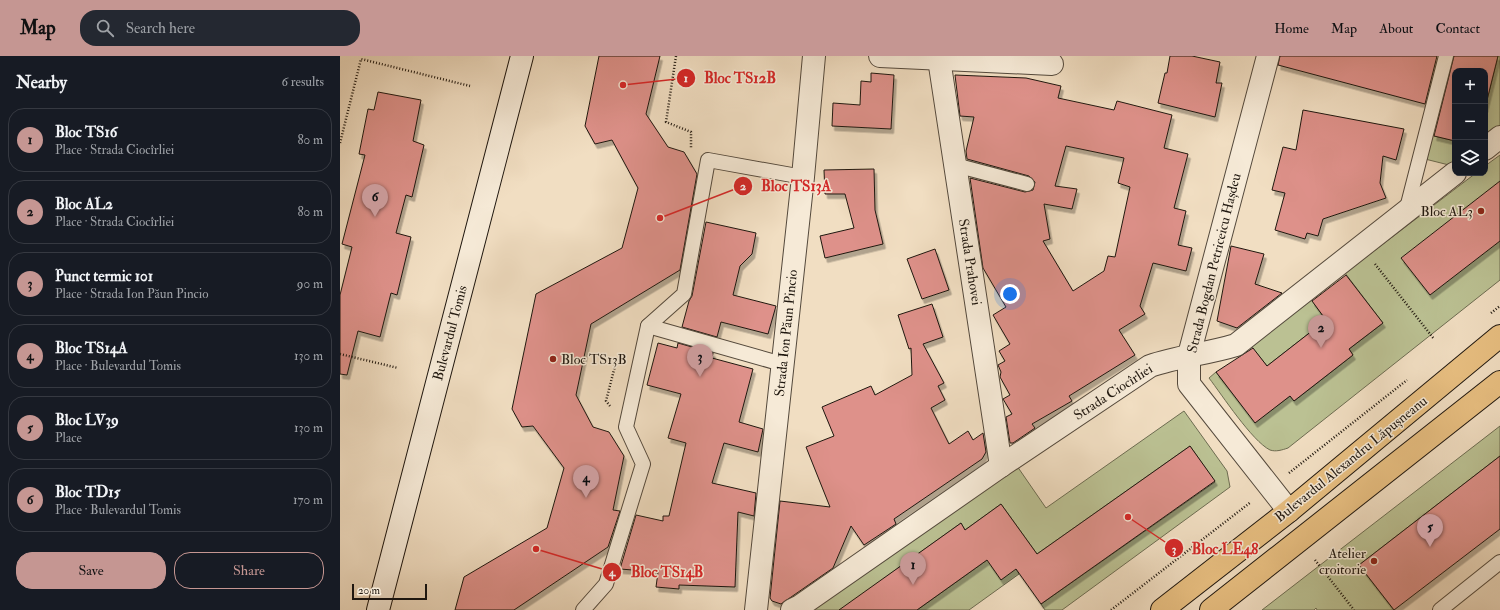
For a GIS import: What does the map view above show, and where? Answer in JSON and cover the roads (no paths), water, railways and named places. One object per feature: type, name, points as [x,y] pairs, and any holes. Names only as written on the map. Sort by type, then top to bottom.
[{"type":"main road","name":"Bulevardul Alexandru Lăpușneanu","points":[[1162,610],[1289,511],[1500,336]]},
{"type":"main road","points":[[1211,610],[1500,382]]},
{"type":"street","name":"Bulevardul Tomis","points":[[378,610],[522,56]]},
{"type":"street","name":"Strada Ion Păun Pincio","points":[[756,610],[803,177],[814,56]]},
{"type":"street","points":[[880,56],[1052,64]]},
{"type":"street","name":"Strada Bogdan Petriceicu Hașdeu","points":[[1268,56],[1189,355],[1189,384],[1289,511]]},
{"type":"street","name":"Strada Prahovei","points":[[939,59],[1001,466]]},
{"type":"street","points":[[1488,147],[1500,137]]},
{"type":"street","name":"Strada Ciocîrliei","points":[[792,610],[1001,466],[1150,366],[1170,359],[1214,352],[1236,345],[1452,175]]},
{"type":"lane","points":[[1406,212],[1446,56]]},
{"type":"lane","points":[[583,610],[606,584],[643,464],[626,427],[648,326],[684,294],[708,160],[803,177]]},
{"type":"lane","points":[[955,165],[1027,184]]},
{"type":"lane","points":[[648,326],[782,364]]},
{"type":"lane","points":[[1440,610],[1500,562]]},
{"type":"place","name":"Bloc TS12B","points":[[623,85]]},
{"type":"place","name":"Bloc AL3","points":[[1481,211]]},
{"type":"place","name":"Bloc TD15","points":[[375,217]]},
{"type":"place","name":"Bloc TS13A","points":[[660,218]]},
{"type":"place","name":"Bloc AL2","points":[[1321,348]]},
{"type":"place","name":"Bloc TS13B","points":[[553,359]]},
{"type":"place","name":"Punct termic 101","points":[[700,377]]},
{"type":"place","name":"Bloc TS14A","points":[[586,498]]},
{"type":"place","name":"Bloc LE48","points":[[1128,517]]},
{"type":"place","name":"Bloc LV39","points":[[1430,547]]},
{"type":"place","name":"Bloc TS14B","points":[[536,549]]},
{"type":"place","name":"Atelier croitorie","points":[[1374,561]]},
{"type":"place","name":"Bloc TS16","points":[[913,585]]}]
